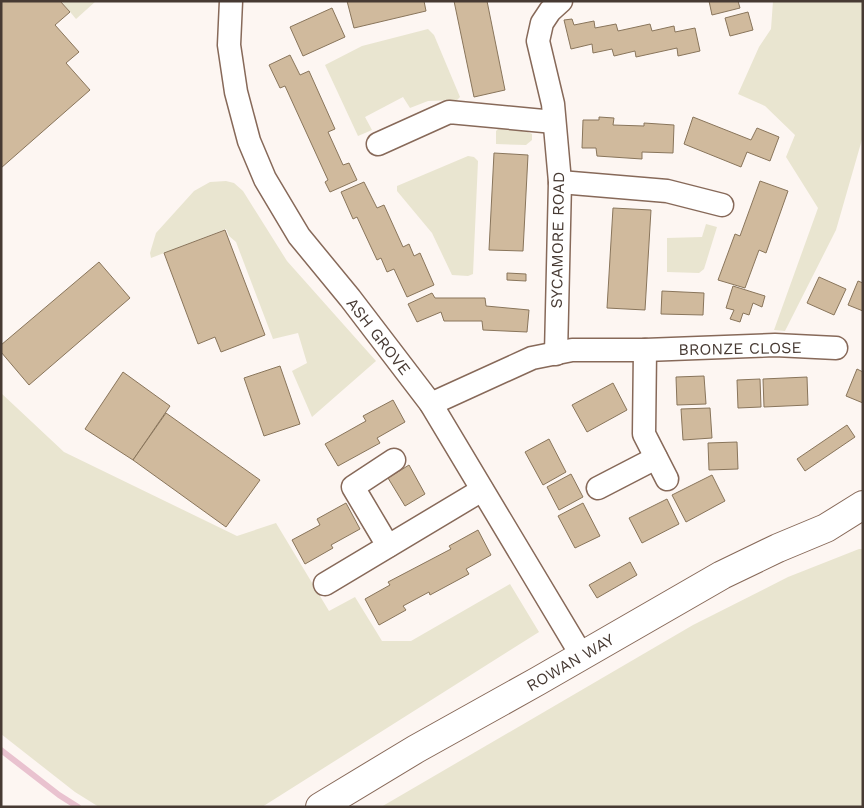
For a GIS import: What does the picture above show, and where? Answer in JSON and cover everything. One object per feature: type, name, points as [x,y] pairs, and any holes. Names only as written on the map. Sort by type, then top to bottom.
[{"type":"highway","name":"ROWAN WAY","points":[[320,807],[416,749],[722,575],[778,548],[826,528],[863,505]]},
{"type":"highway","name":"ROWAN WAY","points":[[826,528],[863,523]]},
{"type":"street","name":"ASH GROVE","points":[[231,1],[229,45],[236,92],[249,141],[265,179],[299,236],[350,298],[431,404],[582,656]]},
{"type":"street","name":"SYCAMORE ROAD","points":[[556,354],[560,182],[553,104],[538,41],[542,23],[550,11],[561,1]]},
{"type":"street","points":[[378,144],[449,112],[554,122]]},
{"type":"street","points":[[560,182],[667,191],[722,205]]},
{"type":"street","name":"BRONZE CLOSE","points":[[556,354],[572,350],[645,350],[775,345],[836,348]]},
{"type":"street","points":[[645,350],[644,434],[667,479]]},
{"type":"street","points":[[431,404],[532,358],[556,354]]},
{"type":"street","points":[[598,488],[656,458]]},
{"type":"street","points":[[388,546],[353,487],[394,460]]},
{"type":"street","points":[[326,584],[482,490]]},
{"type":"shaded area","points":[[61,1],[96,1],[76,19]]},
{"type":"shaded area","points":[[773,1],[863,1],[863,136],[836,230],[785,331],[774,330],[818,208],[786,157],[795,135],[765,106],[738,94],[759,47],[771,29]]},
{"type":"shaded area","points":[[428,29],[434,35],[460,97],[457,100],[428,101],[410,108],[403,97],[365,117],[372,130],[358,136],[325,65],[362,46]]},
{"type":"shaded area","points":[[498,129],[521,129],[532,134],[532,140],[526,145],[496,144],[496,131]]},
{"type":"shaded area","points":[[468,156],[474,157],[478,161],[473,274],[468,276],[452,275],[432,233],[397,191],[397,186]]},
{"type":"shaded area","points":[[226,181],[234,183],[243,191],[287,261],[376,361],[312,417],[292,371],[307,363],[298,333],[273,339],[236,242],[229,236],[226,229],[151,258],[150,253],[156,233],[194,191],[210,182]]},
{"type":"shaded area","points":[[706,224],[717,227],[704,269],[699,273],[667,272],[667,238],[702,237]]},
{"type":"shaded area","points":[[1,393],[64,452],[237,536],[276,523],[329,611],[355,597],[382,641],[411,641],[510,584],[539,632],[262,807],[99,807],[75,792],[1,734]]},
{"type":"shaded area","points":[[863,549],[863,807],[381,807],[693,625],[788,577]]},
{"type":"building","points":[[1,1],[60,1],[70,12],[55,25],[79,52],[66,63],[90,90],[1,168]]},
{"type":"building","points":[[347,1],[424,1],[426,11],[354,28]]},
{"type":"building","points":[[454,1],[487,1],[505,90],[474,97]]},
{"type":"building","points":[[709,1],[738,1],[740,8],[712,15]]},
{"type":"building","points":[[332,8],[345,37],[303,56],[290,27]]},
{"type":"building","points":[[748,12],[753,30],[730,36],[725,18]]},
{"type":"building","points":[[572,19],[574,25],[594,21],[595,28],[616,24],[618,31],[650,24],[652,31],[674,26],[675,32],[695,28],[700,51],[678,56],[677,48],[636,57],[635,51],[614,56],[612,49],[593,53],[592,44],[571,49],[564,20]]},
{"type":"building","points":[[290,55],[300,75],[309,71],[335,129],[328,132],[343,165],[349,163],[357,180],[330,192],[325,182],[328,180],[285,86],[280,88],[269,65]]},
{"type":"building","points":[[599,117],[614,118],[613,125],[644,126],[644,123],[674,125],[673,153],[642,152],[642,159],[597,156],[596,148],[582,148],[583,120],[599,120]]},
{"type":"building","points":[[693,117],[751,140],[757,128],[779,137],[770,161],[747,152],[741,167],[684,144]]},
{"type":"building","points":[[494,153],[528,155],[523,251],[489,250]]},
{"type":"building","points":[[760,181],[788,191],[766,253],[759,250],[745,288],[718,280],[735,234],[740,236]]},
{"type":"building","points":[[364,182],[377,208],[384,205],[403,247],[409,244],[414,256],[420,253],[434,285],[407,297],[394,269],[387,272],[381,258],[377,260],[357,217],[353,219],[341,192]]},
{"type":"building","points":[[613,208],[651,210],[645,310],[607,308]]},
{"type":"building","points":[[225,230],[265,335],[221,352],[215,337],[198,344],[164,253]]},
{"type":"building","points":[[99,262],[130,298],[29,385],[1,352],[1,345]]},
{"type":"building","points":[[507,273],[526,274],[526,281],[507,280]]},
{"type":"building","points":[[819,277],[846,289],[834,315],[807,303]]},
{"type":"building","points":[[858,281],[863,283],[863,311],[848,305]]},
{"type":"building","points":[[733,286],[765,296],[762,307],[753,303],[749,315],[743,313],[740,322],[730,319],[734,310],[726,308]]},
{"type":"building","points":[[662,291],[704,293],[703,315],[661,314]]},
{"type":"building","points":[[432,293],[435,298],[485,298],[486,306],[529,310],[527,332],[483,330],[482,321],[444,321],[441,312],[417,322],[408,304]]},
{"type":"building","points":[[280,366],[300,424],[264,436],[244,378]]},
{"type":"building","points":[[857,369],[863,372],[863,403],[846,396]]},
{"type":"building","points":[[123,372],[170,406],[133,460],[85,429]]},
{"type":"building","points":[[704,376],[706,404],[677,405],[676,377]]},
{"type":"building","points":[[807,377],[808,405],[764,407],[763,379]]},
{"type":"building","points":[[760,379],[761,407],[738,408],[737,380]]},
{"type":"building","points":[[613,383],[627,410],[587,432],[572,405]]},
{"type":"building","points":[[393,400],[405,422],[377,438],[380,443],[338,466],[325,444],[366,421],[363,416]]},
{"type":"building","points":[[710,408],[712,438],[683,440],[681,409]]},
{"type":"building","points":[[166,413],[260,480],[226,527],[133,460]]},
{"type":"building","points":[[847,425],[855,437],[805,471],[797,459]]},
{"type":"building","points":[[549,439],[566,472],[543,485],[525,452]]},
{"type":"building","points":[[737,442],[738,469],[709,470],[708,443]]},
{"type":"building","points":[[409,465],[425,494],[405,506],[388,478]]},
{"type":"building","points":[[571,474],[583,497],[559,510],[547,487]]},
{"type":"building","points":[[712,475],[725,501],[686,522],[672,495]]},
{"type":"building","points":[[667,499],[679,524],[642,543],[629,518]]},
{"type":"building","points":[[346,503],[360,529],[331,545],[333,548],[305,564],[292,540],[320,525],[317,519]]},
{"type":"building","points":[[583,503],[600,536],[575,548],[558,516]]},
{"type":"building","points":[[478,530],[491,555],[466,569],[469,574],[430,595],[429,592],[403,606],[406,610],[379,625],[365,599],[390,585],[388,582],[451,549],[449,546]]},
{"type":"building","points":[[630,562],[637,575],[597,598],[589,585]]},
{"type":"waterway","points":[[1,750],[59,795],[78,807]]}]
